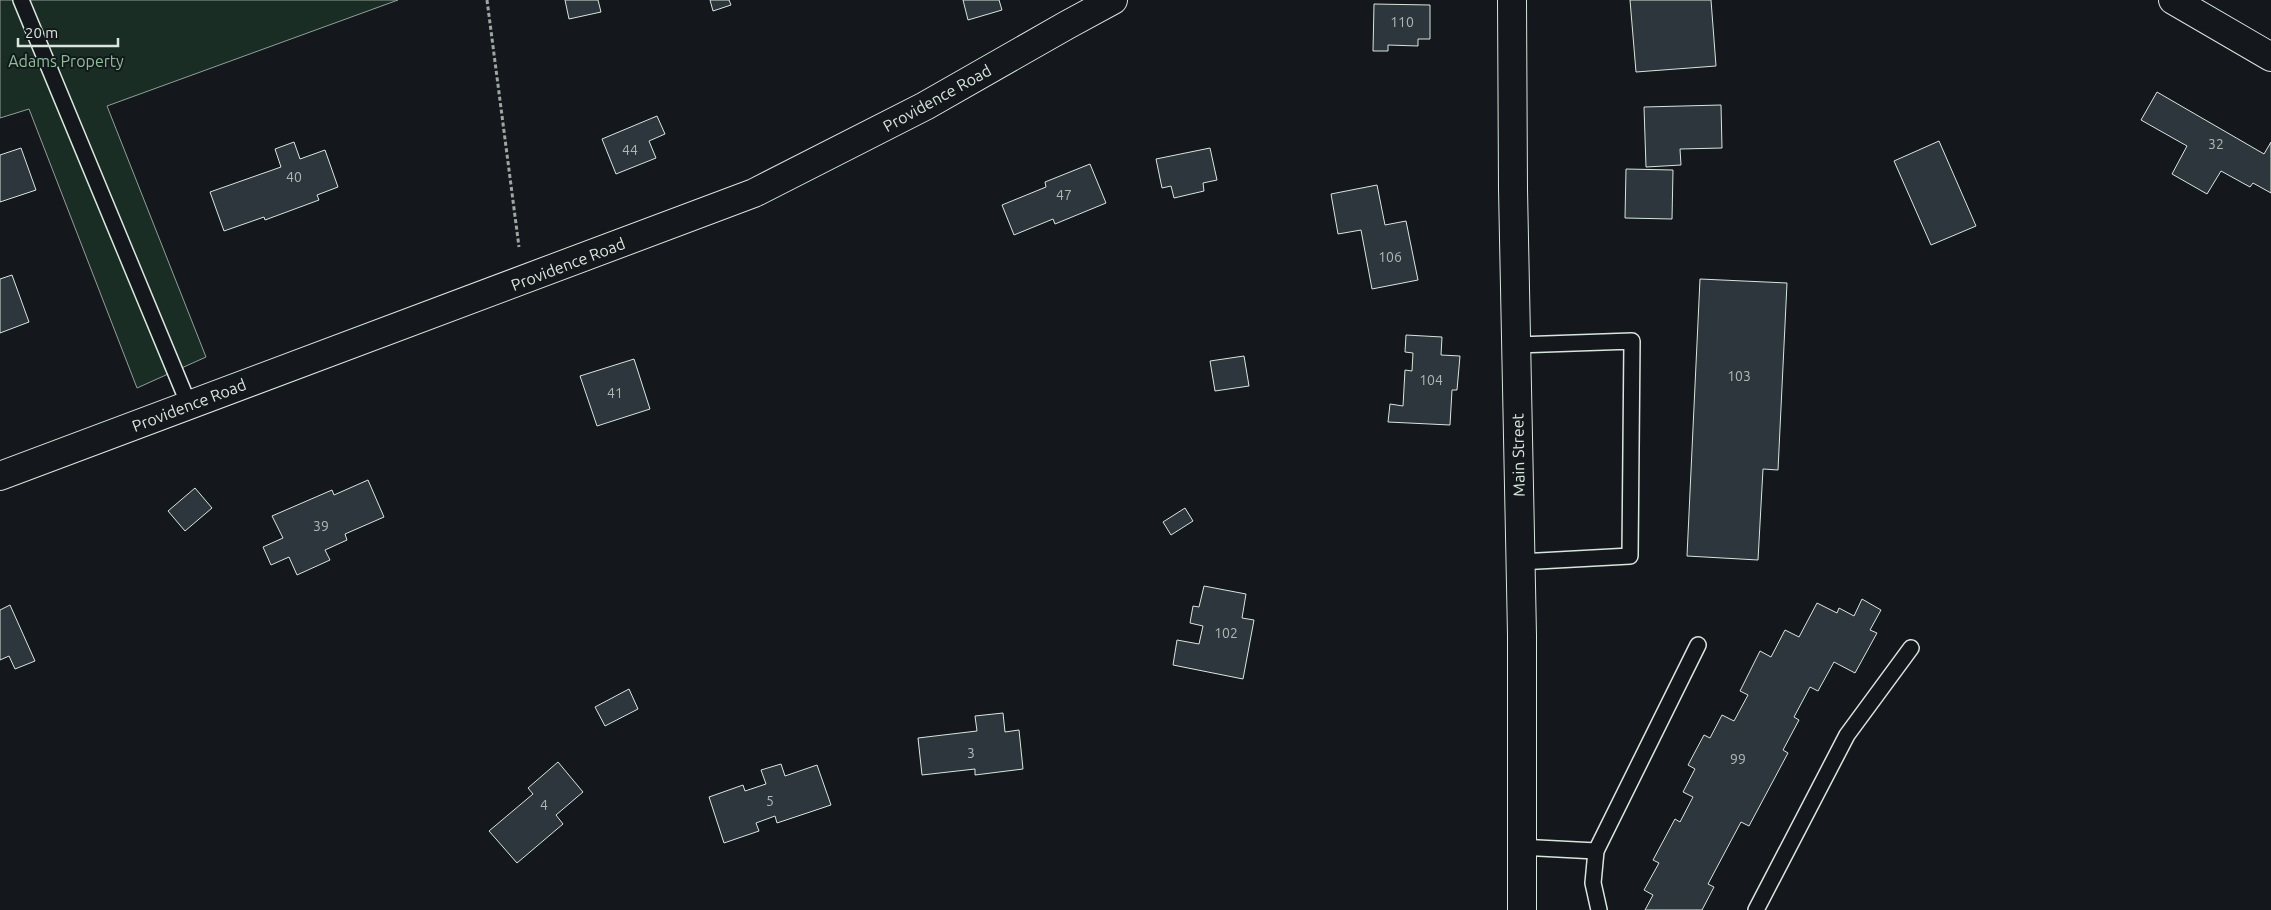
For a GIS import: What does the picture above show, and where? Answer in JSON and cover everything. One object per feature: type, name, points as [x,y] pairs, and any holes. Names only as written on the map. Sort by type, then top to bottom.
[{"type":"street","name":"Providence Road","points":[[0,476],[754,193],[926,106],[1067,24],[1113,0]]},
{"type":"street","name":"Main Street","points":[[1512,0],[1522,635],[1522,910]]},
{"type":"street","points":[[2173,0],[2271,57]]},
{"type":"lane","points":[[21,0],[189,405]]},
{"type":"lane","points":[[1516,345],[1632,341],[1630,556],[1520,562]]},
{"type":"lane","points":[[1599,910],[1593,883],[1596,850],[1698,645]]},
{"type":"lane","points":[[1756,910],[1847,735],[1911,648]]},
{"type":"lane","points":[[1521,847],[1596,850]]},
{"type":"path","points":[[487,0],[523,281]]},
{"type":"green space","name":"Adams Property","points":[[0,0],[398,0],[107,106],[206,357],[137,388],[29,109],[0,118]]},
{"type":"building","points":[[565,0],[598,0],[601,12],[569,19]]},
{"type":"building","points":[[710,0],[729,0],[731,5],[713,11]]},
{"type":"building","points":[[963,0],[999,0],[1002,10],[968,20]]},
{"type":"building","points":[[1630,0],[1711,0],[1716,66],[1636,72]]},
{"type":"building","points":[[1374,4],[1430,5],[1430,39],[1418,39],[1418,46],[1388,45],[1388,51],[1373,51]]},
{"type":"building","points":[[2157,92],[2264,154],[2271,142],[2271,193],[2253,183],[2250,187],[2221,171],[2207,194],[2172,174],[2187,146],[2141,120]]},
{"type":"building","points":[[1721,105],[1722,148],[1680,149],[1681,165],[1646,167],[1644,107]]},
{"type":"building","points":[[657,116],[665,134],[649,141],[656,158],[616,174],[602,139]]},
{"type":"building","points":[[1939,141],[1976,226],[1931,245],[1894,161]]},
{"type":"building","points":[[294,142],[300,159],[325,150],[338,187],[317,195],[319,200],[265,220],[264,217],[224,231],[210,192],[281,167],[275,149]]},
{"type":"building","points":[[21,148],[36,190],[0,202],[0,155]]},
{"type":"building","points":[[1210,148],[1217,180],[1203,183],[1204,191],[1174,198],[1171,186],[1162,188],[1156,159]]},
{"type":"building","points":[[1090,164],[1106,203],[1055,224],[1053,219],[1014,235],[1002,205],[1046,187],[1045,182]]},
{"type":"building","points":[[1626,169],[1673,170],[1672,219],[1625,218]]},
{"type":"building","points":[[1377,185],[1385,225],[1406,221],[1418,280],[1372,289],[1361,230],[1338,234],[1331,194]]},
{"type":"building","points":[[12,275],[29,322],[0,333],[0,279]]},
{"type":"building","points":[[1700,279],[1787,283],[1778,470],[1763,469],[1758,560],[1687,556]]},
{"type":"building","points":[[1406,335],[1442,337],[1441,355],[1460,356],[1457,390],[1452,390],[1450,425],[1388,422],[1390,404],[1403,406],[1405,370],[1412,371],[1413,353],[1405,352]]},
{"type":"building","points":[[1244,356],[1249,386],[1215,391],[1210,361]]},
{"type":"building","points":[[634,359],[650,409],[597,426],[580,376]]},
{"type":"building","points":[[368,480],[384,517],[345,534],[347,540],[325,550],[330,560],[297,575],[289,557],[271,565],[263,547],[283,538],[272,516],[332,490],[334,495]]},
{"type":"building","points":[[195,488],[212,508],[185,531],[168,511]]},
{"type":"building","points":[[1185,508],[1193,521],[1171,535],[1163,522]]},
{"type":"building","points":[[1204,586],[1246,594],[1242,618],[1254,620],[1243,679],[1173,665],[1177,640],[1199,644],[1203,626],[1190,623],[1193,606],[1199,607]]},
{"type":"building","points":[[1862,599],[1881,610],[1870,630],[1877,633],[1855,673],[1834,662],[1818,691],[1810,687],[1794,717],[1799,720],[1783,750],[1788,753],[1749,826],[1741,822],[1708,884],[1714,887],[1702,910],[1645,910],[1653,895],[1644,890],[1659,863],[1653,860],[1675,819],[1680,822],[1693,797],[1683,792],[1695,769],[1688,765],[1704,735],[1710,738],[1722,715],[1734,721],[1748,695],[1740,691],[1760,651],[1771,657],[1785,630],[1799,637],[1817,603],[1837,613],[1839,608],[1854,616]]},
{"type":"building","points":[[10,605],[35,661],[15,669],[9,656],[0,660],[0,610]]},
{"type":"building","points":[[629,689],[638,709],[605,726],[595,707]]},
{"type":"building","points":[[1003,713],[1005,732],[1019,730],[1023,769],[975,775],[975,769],[922,775],[918,738],[977,731],[975,716]]},
{"type":"building","points":[[558,762],[583,792],[556,815],[563,824],[517,863],[489,831],[533,794],[528,788]]},
{"type":"building","points":[[781,764],[785,776],[817,765],[831,805],[777,823],[775,816],[756,823],[759,831],[724,843],[709,797],[743,785],[745,791],[766,784],[761,770]]}]
